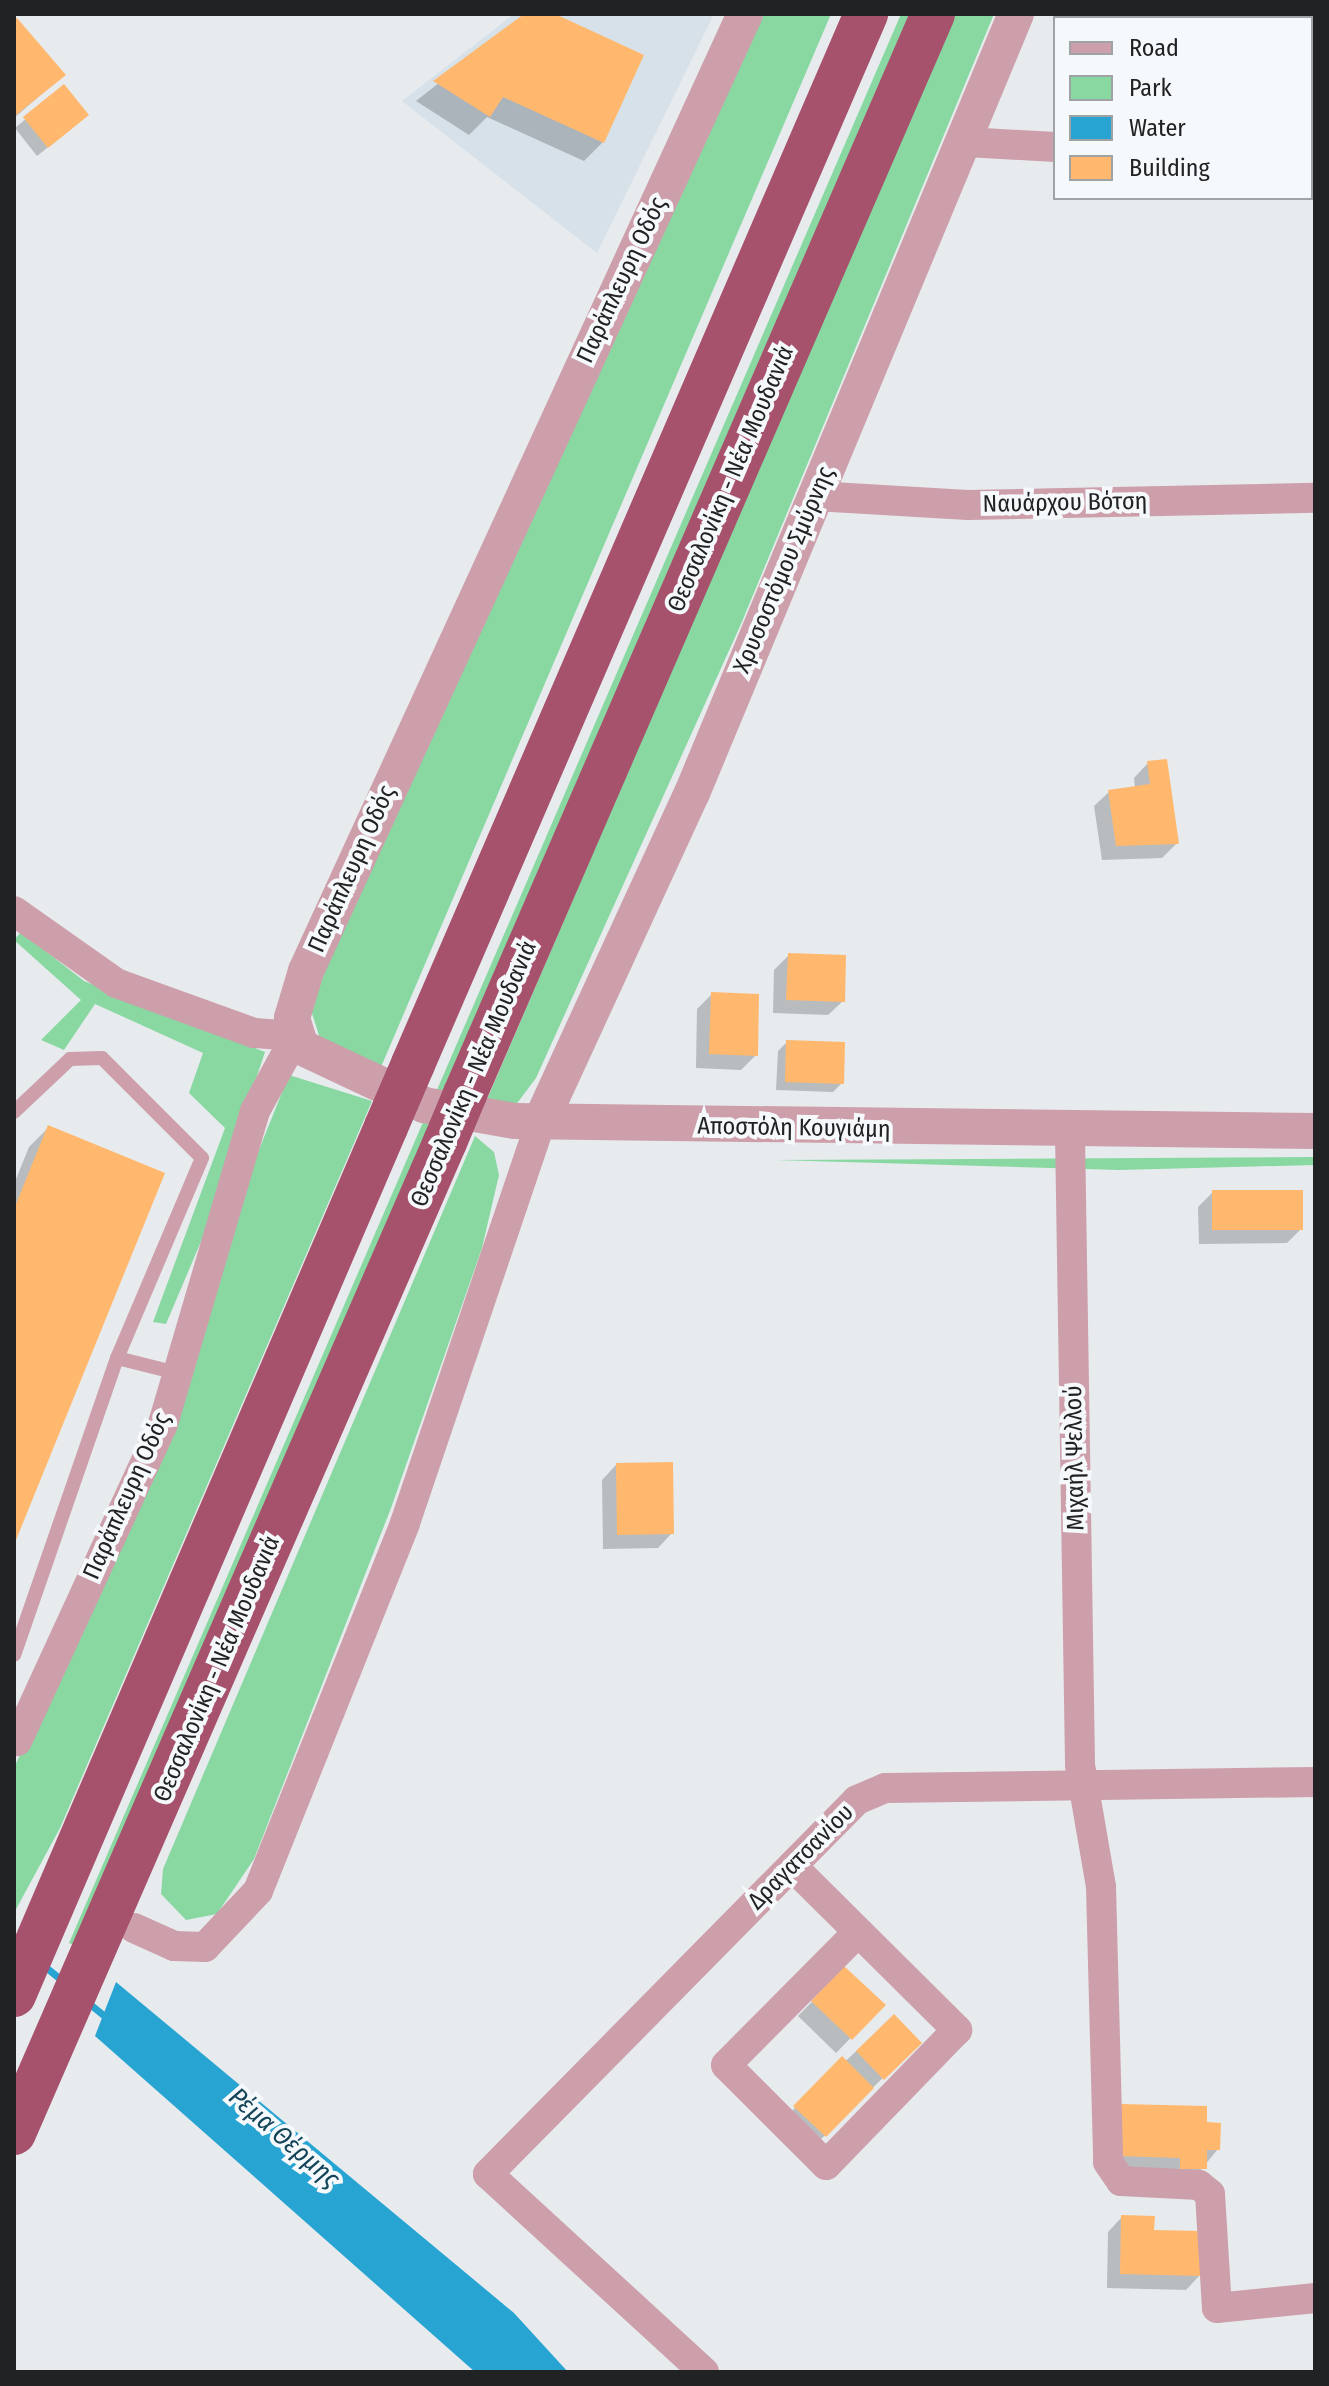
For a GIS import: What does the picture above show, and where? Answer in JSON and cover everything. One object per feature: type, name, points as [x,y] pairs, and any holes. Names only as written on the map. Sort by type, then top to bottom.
[{"type":"highway","points":[[14,1995],[866,14]]},
{"type":"highway","name":"Θεσσαλονίκη - Νέα Μουδανιά","points":[[14,2133],[55,2041],[117,1933],[465,1094],[933,14]]},
{"type":"street","name":"Παράπλευρη Οδός","points":[[17,1741],[162,1426],[255,1111],[296,1036],[292,1018],[312,958],[745,14]]},
{"type":"street","name":"Χρυσοστόμου Σμύρνης","points":[[541,1121],[563,1084],[966,142],[1016,14]]},
{"type":"street","points":[[966,142],[1053,147]]},
{"type":"street","name":"Ναυάρχου Βότση","points":[[815,496],[968,505],[1315,498]]},
{"type":"street","points":[[14,911],[116,983],[254,1033],[296,1036]]},
{"type":"street","name":"Αποστόλη Κουγιάμη","points":[[296,1036],[316,1059],[424,1105],[541,1121],[1070,1133],[1315,1131]]},
{"type":"street","points":[[563,1084],[602,1123]]},
{"type":"street","points":[[117,1933],[174,1946],[205,1947],[258,1891],[405,1523],[541,1121]]},
{"type":"street","name":"Μιχαήλ Ψελλού","points":[[1070,1133],[1082,1783],[1101,1887],[1111,2171],[1121,2181],[1199,2185],[1210,2194],[1217,2308],[1315,2298]]},
{"type":"street","name":"Δραγατσανίου","points":[[704,2372],[488,2174],[792,1866],[878,1789],[1082,1783],[1315,1782]]},
{"type":"street","points":[[792,1866],[957,2030],[826,2165],[726,2065],[858,1932]]},
{"type":"lane","points":[[14,1112],[70,1059],[102,1058],[200,1153],[201,1165],[117,1358],[14,1655]]},
{"type":"lane","points":[[117,1358],[177,1373]]},
{"type":"shaded area","points":[[514,14],[714,14],[597,253],[402,101]]},
{"type":"green space","points":[[754,14],[831,14],[378,1074],[322,1045],[310,1007],[410,766]]},
{"type":"green space","points":[[901,14],[917,14],[82,1948],[69,1943]]},
{"type":"green space","points":[[954,14],[994,14],[741,624],[536,1078],[515,1106],[482,1111]]},
{"type":"green space","points":[[21,932],[84,981],[265,1052],[205,1232],[166,1324],[153,1322],[225,1128],[189,1093],[203,1053],[95,1004],[64,1050],[41,1040],[81,1000],[14,940]]},
{"type":"green space","points":[[289,1075],[372,1101],[60,1828],[14,1913],[14,1768],[163,1438],[240,1197]]},
{"type":"green space","points":[[475,1136],[494,1152],[499,1175],[482,1248],[391,1508],[254,1859],[217,1914],[186,1920],[161,1894],[163,1869]]},
{"type":"green space","points":[[1315,1157],[1315,1165],[1119,1170],[775,1160]]},
{"type":"water","points":[[116,1982],[514,2313],[568,2372],[475,2372],[95,2036]]},
{"type":"building","points":[[524,14],[555,14],[644,55],[604,143],[503,97],[490,117],[433,81]]},
{"type":"building","points":[[17,18],[66,75],[16,115],[14,20]]},
{"type":"building","points":[[64,84],[89,115],[48,148],[23,117]]},
{"type":"building","points":[[1167,759],[1179,844],[1116,846],[1108,790],[1150,784],[1147,761]]},
{"type":"building","points":[[788,953],[846,955],[845,1002],[786,1000]]},
{"type":"building","points":[[711,992],[759,994],[758,1056],[709,1054]]},
{"type":"building","points":[[786,1040],[845,1042],[844,1084],[785,1082]]},
{"type":"building","points":[[48,1125],[165,1173],[14,1545],[14,1209]]},
{"type":"building","points":[[1212,1190],[1303,1190],[1303,1230],[1212,1230]]},
{"type":"building","points":[[673,1462],[674,1534],[617,1535],[616,1463]]},
{"type":"building","points":[[844,1966],[886,2005],[852,2040],[811,2001]]},
{"type":"building","points":[[894,2014],[922,2043],[884,2080],[856,2051]]},
{"type":"building","points":[[842,2056],[874,2088],[826,2137],[793,2106]]},
{"type":"building","points":[[1120,2104],[1207,2106],[1207,2122],[1221,2123],[1220,2150],[1207,2150],[1207,2169],[1180,2169],[1180,2158],[1119,2156]]},
{"type":"building","points":[[1121,2215],[1155,2216],[1154,2230],[1203,2231],[1202,2276],[1120,2274]]},
{"type":"waterway","name":"Ρέμα Θέρμης","points":[[43,1965],[64,1982]]},
{"type":"waterway","name":"Ρέμα Θέρμης","points":[[86,2001],[111,2021]]}]
